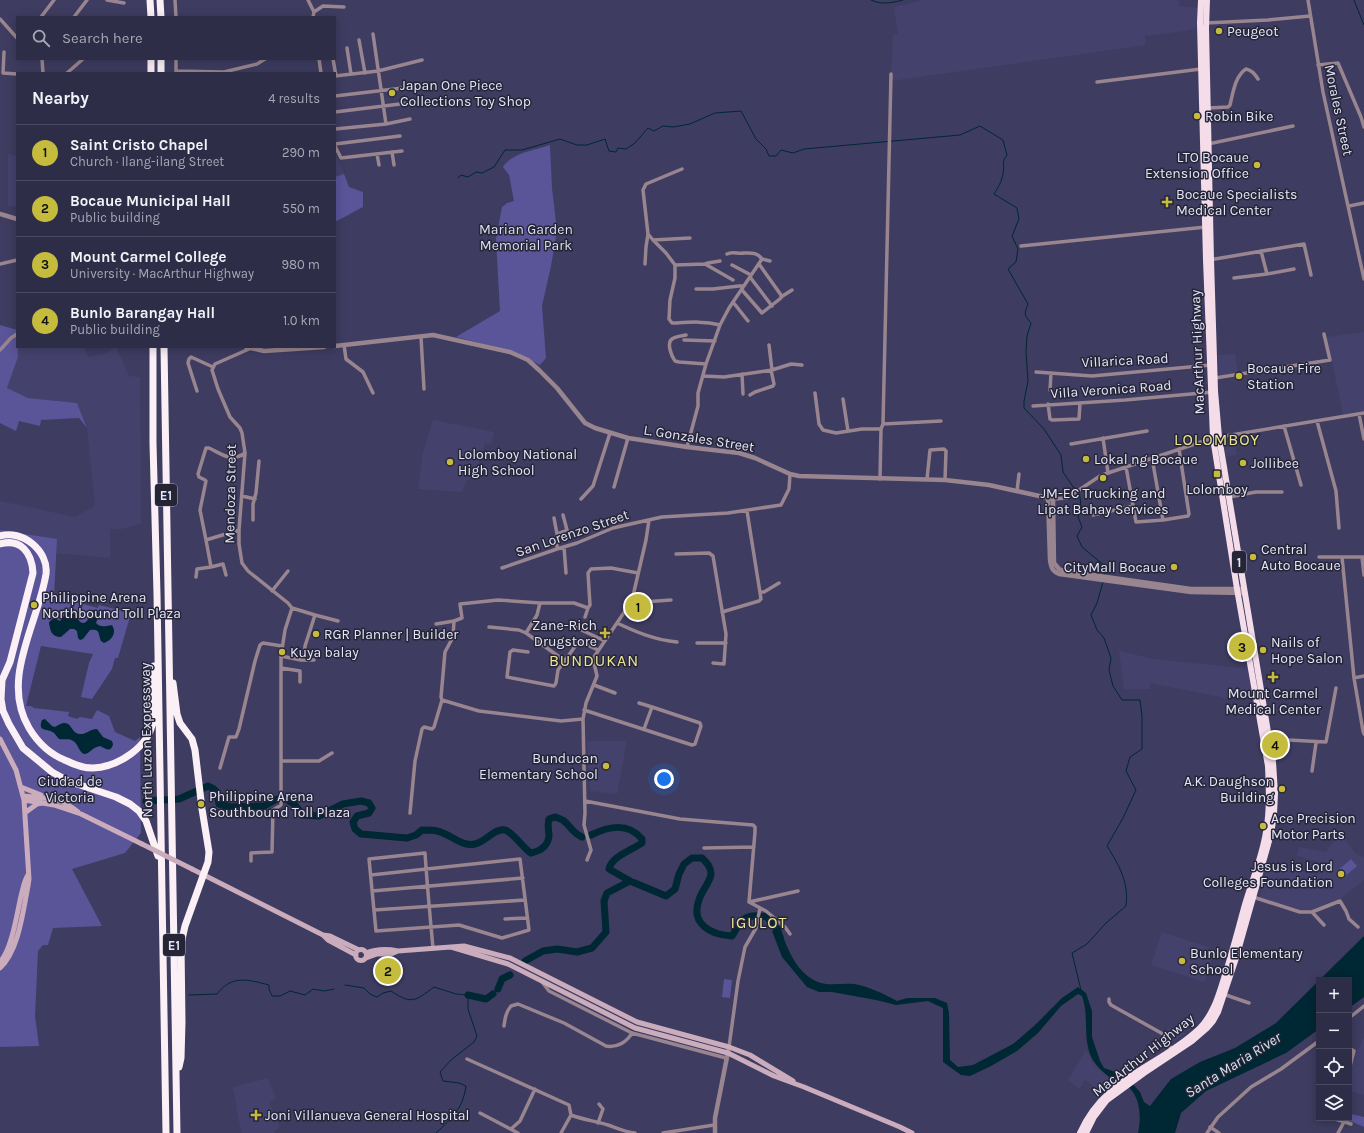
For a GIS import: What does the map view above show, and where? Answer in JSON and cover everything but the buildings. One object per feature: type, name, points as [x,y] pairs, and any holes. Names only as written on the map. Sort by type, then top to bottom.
[{"type":"highway","points":[[150,0],[151,16]]},
{"type":"highway","points":[[160,0],[160,16]]},
{"type":"highway","name":"MacArthur Highway","points":[[1080,1133],[1093,1110],[1104,1097],[1114,1092],[1173,1052],[1208,1018],[1222,994],[1235,951],[1266,834],[1269,814],[1270,793],[1266,740],[1216,438],[1212,365],[1203,23],[1201,0]]},
{"type":"highway","name":"MacArthur Highway","points":[[1205,108],[1201,69],[1203,23],[1207,0]]},
{"type":"highway","points":[[151,60],[151,72]]},
{"type":"highway","points":[[161,60],[161,72]]},
{"type":"highway","name":"North Luzon Expressway","points":[[153,348],[153,443],[158,634],[166,1133]]},
{"type":"highway","name":"North Luzon Expressway","points":[[164,348],[177,1133]]},
{"type":"highway","name":"MacArthur Highway","points":[[1212,365],[1215,378],[1213,392]]},
{"type":"highway","name":"MacArthur Highway","points":[[1216,438],[1229,497],[1241,591]]},
{"type":"highway","points":[[0,536],[4,534],[13,535],[29,540],[36,547],[45,562],[46,573],[20,664],[17,682],[18,699],[21,714],[33,736],[51,752],[62,759],[84,767],[114,764],[127,756],[144,740],[150,730],[153,720],[153,677],[158,634]]},
{"type":"highway","points":[[0,544],[10,543],[23,548],[32,559],[33,573],[10,662],[2,680],[1,699],[3,711],[9,724],[23,748],[52,772],[68,781],[116,797],[130,804],[139,811],[146,821],[162,868]]},
{"type":"highway","points":[[168,644],[177,714],[180,723],[192,739],[195,750],[208,852],[208,862],[185,926],[181,944],[181,1058],[177,1081]]},
{"type":"highway","name":"MacArthur Highway","points":[[1086,1133],[1097,1112],[1114,1092]]},
{"type":"main road","points":[[0,738],[16,770],[24,798],[28,852],[28,875],[24,884],[15,936],[10,955],[0,968]]},
{"type":"main road","points":[[21,787],[45,800],[81,814],[323,935],[330,936],[358,953],[360,960],[363,960],[366,955]]},
{"type":"main road","points":[[24,798],[45,800]]},
{"type":"main road","points":[[26,812],[45,800]]},
{"type":"main road","points":[[0,962],[15,936]]},
{"type":"main road","points":[[366,955],[392,954],[398,951],[451,947],[509,961],[529,972],[637,1022],[729,1047],[750,1056],[804,1087]]},
{"type":"main road","points":[[358,953],[362,950],[366,955]]},
{"type":"main road","points":[[529,972],[542,981],[635,1028],[727,1055],[912,1133]]},
{"type":"street","points":[[42,16],[54,0]]},
{"type":"street","points":[[75,16],[87,0]]},
{"type":"street","points":[[107,0],[124,3]]},
{"type":"street","points":[[175,0],[176,16]]},
{"type":"street","points":[[308,0],[314,12]]},
{"type":"street","name":"Morales Street","points":[[1308,0],[1318,65],[1364,279]]},
{"type":"street","points":[[312,16],[314,12],[324,6],[344,7]]},
{"type":"street","points":[[1203,23],[1268,20],[1310,16]]},
{"type":"street","points":[[0,19],[16,36]]},
{"type":"street","points":[[373,34],[386,124]]},
{"type":"street","points":[[359,40],[365,72]]},
{"type":"street","points":[[347,48],[351,74]]},
{"type":"street","points":[[4,52],[2,74],[16,74]]},
{"type":"street","points":[[42,60],[43,72]]},
{"type":"street","points":[[68,72],[82,60]]},
{"type":"street","points":[[176,60],[176,72],[224,72],[257,64],[263,60]]},
{"type":"street","points":[[319,60],[320,72]]},
{"type":"street","points":[[333,60],[335,72]]},
{"type":"street","points":[[336,76],[378,71],[422,60]]},
{"type":"street","points":[[1318,65],[1338,63],[1364,127]]},
{"type":"street","points":[[1097,82],[1201,69]]},
{"type":"street","points":[[1205,108],[1228,107],[1230,105],[1237,81],[1242,72],[1246,69],[1255,74],[1258,79]]},
{"type":"street","points":[[880,479],[881,429],[884,424],[891,74]]},
{"type":"street","points":[[336,96],[403,88]]},
{"type":"street","points":[[336,112],[408,103]]},
{"type":"street","points":[[336,129],[386,124],[410,119]]},
{"type":"street","points":[[1206,144],[1293,126]]},
{"type":"street","points":[[336,145],[400,136]]},
{"type":"street","points":[[336,148],[340,158],[402,151]]},
{"type":"street","points":[[392,152],[394,165]]},
{"type":"street","points":[[377,154],[379,165]]},
{"type":"street","points":[[645,264],[648,234],[643,190],[646,184],[682,169]]},
{"type":"street","points":[[1349,206],[1364,203]]},
{"type":"street","points":[[0,214],[16,219]]},
{"type":"street","points":[[1021,246],[1208,227]]},
{"type":"street","points":[[648,234],[675,265],[675,278],[670,300],[670,321],[676,323],[710,322],[720,325]]},
{"type":"street","points":[[653,240],[690,238]]},
{"type":"street","points":[[1209,260],[1304,244],[1311,275]]},
{"type":"street","points":[[1261,251],[1267,274]]},
{"type":"street","points":[[727,254],[731,252],[748,252],[770,261]]},
{"type":"street","points":[[688,448],[698,406],[697,398],[706,364],[720,325],[724,316],[762,259]]},
{"type":"street","points":[[0,264],[16,260]]},
{"type":"street","points":[[675,265],[705,264],[720,261]]},
{"type":"street","points":[[705,264],[733,280]]},
{"type":"street","points":[[759,264],[782,297]]},
{"type":"street","points":[[732,265],[751,276],[772,306]]},
{"type":"street","points":[[1234,278],[1294,269]]},
{"type":"street","points":[[696,289],[713,290],[744,286]]},
{"type":"street","points":[[742,290],[760,313],[764,313],[792,290]]},
{"type":"street","points":[[733,302],[748,321]]},
{"type":"street","points":[[1215,378],[1330,360],[1324,334]]},
{"type":"street","points":[[0,350],[16,335]]},
{"type":"street","name":"L. Gonzales Street","points":[[336,346],[433,335],[510,352],[528,360],[539,370],[557,388],[585,423],[610,433],[628,438],[688,448],[739,453],[776,466],[790,474],[799,476],[945,480],[989,485],[1051,499],[1067,498],[1100,476],[1216,438]]},
{"type":"street","points":[[686,335],[672,339],[670,342],[670,349],[675,361],[706,364]]},
{"type":"street","points":[[421,337],[424,389]]},
{"type":"street","points":[[684,340],[715,341]]},
{"type":"street","points":[[344,345],[346,359],[363,372],[373,393]]},
{"type":"street","points":[[750,395],[773,386],[774,384],[769,345]]},
{"type":"street","points":[[197,391],[188,363],[191,357],[213,367],[215,364],[247,348],[264,351],[279,351],[313,348]]},
{"type":"street","points":[[703,376],[724,377],[771,370],[791,364],[802,366]]},
{"type":"street","name":"Villarica Road","points":[[1036,372],[1092,376],[1212,365]]},
{"type":"street","name":"Mendoza Street","points":[[213,367],[212,370],[218,389],[228,413],[240,428],[242,433],[245,453],[239,530],[242,563],[244,568],[288,603],[292,608]]},
{"type":"street","points":[[1050,390],[1051,373]]},
{"type":"street","points":[[742,374],[743,394]]},
{"type":"street","name":"Villa Veronica Road","points":[[1033,406],[1213,392]]},
{"type":"street","points":[[815,393],[821,429],[836,433],[881,429]]},
{"type":"street","points":[[843,398],[848,431]]},
{"type":"street","points":[[1048,404],[1050,418],[1052,420],[1079,419],[1080,403]]},
{"type":"street","points":[[1216,438],[1364,413]]},
{"type":"street","points":[[1359,414],[1364,439]]},
{"type":"street","points":[[884,424],[941,421]]},
{"type":"street","points":[[1316,421],[1336,491],[1339,528]]},
{"type":"street","points":[[1284,426],[1301,484]]},
{"type":"street","points":[[1071,444],[1147,431]]},
{"type":"street","points":[[581,499],[593,486],[610,433]]},
{"type":"street","points":[[614,487],[628,438]]},
{"type":"street","points":[[1103,438],[1108,473]]},
{"type":"street","points":[[211,567],[200,510],[206,482],[198,475],[205,449],[209,448],[234,458],[238,458],[245,453]]},
{"type":"street","points":[[927,479],[930,450],[944,449],[946,451],[945,480]]},
{"type":"street","points":[[1126,467],[1137,522],[1163,520],[1189,515],[1179,449]]},
{"type":"street","points":[[1152,458],[1163,520]]},
{"type":"street","points":[[253,520],[259,461]]},
{"type":"street","name":"San Lorenzo Street","points":[[502,568],[557,548],[577,543],[613,528],[662,517],[747,511],[782,505],[789,489],[790,474]]},
{"type":"street","points":[[1018,491],[1019,474]]},
{"type":"street","points":[[1229,497],[1256,492],[1282,492]]},
{"type":"street","points":[[242,496],[255,499]]},
{"type":"street","points":[[1051,499],[1051,566],[1058,574],[1191,588],[1241,591]]},
{"type":"street","points":[[1093,515],[1133,506]]},
{"type":"street","points":[[722,612],[742,607],[761,599],[747,511]]},
{"type":"street","points":[[557,534],[567,530],[563,515]]},
{"type":"street","points":[[554,518],[557,534],[557,548]]},
{"type":"street","points":[[587,860],[591,850],[584,825],[584,710],[597,676],[594,657],[631,599],[646,540],[649,520]]},
{"type":"street","points":[[206,540],[239,530]]},
{"type":"street","points":[[564,547],[566,573]]},
{"type":"street","points":[[676,554],[712,554],[726,634],[724,664],[713,663]]},
{"type":"street","points":[[1319,557],[1363,557],[1364,575]]},
{"type":"street","points":[[1342,557],[1354,678],[1362,731],[1364,734]]},
{"type":"street","points":[[196,577],[197,569],[223,564],[226,575]]},
{"type":"street","points":[[585,617],[590,605],[588,573],[591,568],[611,568],[638,573]]},
{"type":"street","points":[[272,591],[288,571]]},
{"type":"street","points":[[760,592],[764,592],[780,583]]},
{"type":"street","points":[[631,599],[643,602],[671,600]]},
{"type":"street","points":[[436,624],[462,618],[460,606],[462,603],[498,600],[540,603],[574,603],[588,608]]},
{"type":"street","points":[[526,633],[537,615],[540,603]]},
{"type":"street","points":[[251,861],[252,853],[272,852],[273,810],[281,805],[281,656],[282,646],[292,608],[338,620]]},
{"type":"street","points":[[304,660],[305,646],[315,615]]},
{"type":"street","points":[[410,813],[415,761],[422,729],[424,727],[431,729],[434,728],[442,700],[445,652],[453,637],[454,621]]},
{"type":"street","points":[[617,623],[639,633],[662,640],[677,642]]},
{"type":"street","points":[[489,626],[519,630],[526,633],[565,661]]},
{"type":"street","points":[[575,628],[604,641]]},
{"type":"street","points":[[528,652],[513,650],[510,652],[507,677],[554,686],[556,684],[558,670],[579,642],[598,650]]},
{"type":"street","points":[[220,768],[229,737],[236,737],[239,729],[260,645],[263,643],[282,646]]},
{"type":"street","points":[[697,643],[726,643]]},
{"type":"street","points":[[281,656],[304,660],[314,660]]},
{"type":"street","points":[[281,668],[300,671],[300,682]]},
{"type":"street","points":[[1354,678],[1364,676]]},
{"type":"street","points":[[594,685],[615,693]]},
{"type":"street","points":[[1266,740],[1326,742],[1336,688]]},
{"type":"street","points":[[442,700],[479,711],[561,721],[583,719]]},
{"type":"street","points":[[584,710],[693,746],[696,743],[701,726],[700,722],[640,703]]},
{"type":"street","points":[[644,730],[652,707]]},
{"type":"street","points":[[1312,771],[1316,742]]},
{"type":"street","points":[[282,761],[319,761],[332,753]]},
{"type":"street","points":[[585,801],[680,819],[753,825],[755,827],[755,832],[749,902]]},
{"type":"street","points":[[704,848],[754,846]]},
{"type":"street","points":[[371,875],[426,869],[520,859],[529,930],[502,938],[460,925],[432,927],[376,931],[369,859],[425,853],[426,869],[432,927],[433,948]]},
{"type":"street","points":[[372,891],[523,878]]},
{"type":"street","points":[[749,902],[798,891]]},
{"type":"street","points":[[1250,896],[1300,912],[1312,912],[1340,901],[1349,919],[1358,927]]},
{"type":"street","points":[[374,910],[525,900]]},
{"type":"street","points":[[749,902],[773,916],[790,934]]},
{"type":"street","points":[[715,1133],[714,1125],[729,1047],[738,981],[745,948],[756,928],[760,908]]},
{"type":"street","points":[[1312,912],[1324,925]]},
{"type":"street","points":[[505,919],[527,918]]},
{"type":"street","points":[[1235,951],[1271,957]]},
{"type":"street","points":[[542,981],[549,991],[632,1033],[727,1055]]},
{"type":"street","points":[[1222,994],[1249,1003]]},
{"type":"street","points":[[1109,999],[1111,1004],[1163,1034],[1173,1052]]},
{"type":"street","points":[[504,1026],[505,1016],[509,1008],[514,1004],[518,1004],[564,1024],[606,1046],[612,1047],[618,1045],[632,1033]]},
{"type":"street","points":[[1352,1016],[1364,1006]]},
{"type":"street","points":[[1207,1133],[1218,1117],[1251,1087],[1281,1069],[1316,1043]]},
{"type":"street","points":[[1352,1050],[1354,1051],[1352,1059]]},
{"type":"street","points":[[467,1058],[570,1105],[571,1115],[561,1133]]},
{"type":"street","points":[[511,1128],[520,1121],[535,1089]]},
{"type":"street","points":[[598,1123],[603,1110],[599,1104]]},
{"type":"street","points":[[480,1113],[518,1133]]},
{"type":"street","points":[[571,1115],[635,1133]]},
{"type":"street","points":[[1341,1121],[1351,1124]]},
{"type":"street","points":[[1338,1133],[1344,1122]]},
{"type":"street","points":[[663,1133],[714,1125]]},
{"type":"street","points":[[1210,1127],[1219,1133]]},
{"type":"shaded area","points":[[920,0],[1179,0],[1179,6],[1198,8],[1197,28],[1145,36],[1145,45],[891,81],[893,35],[898,34],[894,7]]},
{"type":"shaded area","points":[[8,154],[16,156],[16,206],[8,206]]},
{"type":"shaded area","points":[[336,155],[344,174],[336,177]]},
{"type":"shaded area","points":[[1364,332],[1364,411],[1343,415],[1327,337]]},
{"type":"shaded area","points":[[18,348],[84,348],[88,357],[104,354],[116,348],[129,376],[140,377],[141,524],[121,529],[110,529],[110,558],[55,553],[56,539],[0,530],[0,501],[75,517],[95,506],[87,428],[77,403],[28,398],[7,388],[18,357]]},
{"type":"shaded area","points":[[1235,354],[1238,372],[1219,376],[1218,355]]},
{"type":"shaded area","name":"Lolomboy National High School","points":[[433,420],[494,432],[491,444],[485,443],[476,471],[473,471],[470,479],[467,480],[462,492],[418,489],[423,452]]},
{"type":"shaded area","points":[[1234,438],[1237,455],[1226,456],[1224,440]]},
{"type":"shaded area","points":[[1237,638],[1246,638],[1249,658],[1236,656]]},
{"type":"shaded area","points":[[1119,651],[1154,659],[1250,669],[1254,698],[1226,698],[1150,683],[1150,689],[1124,689]]},
{"type":"shaded area","name":"Bunducan Elementary School","points":[[587,741],[627,741],[617,794],[590,791]]},
{"type":"shaded area","name":"Jesus is Lord Colleges Foundation","points":[[1341,834],[1356,854],[1364,858],[1364,880],[1331,906],[1302,912],[1259,898],[1269,864],[1318,875],[1323,863],[1297,856],[1299,847],[1325,852]]},
{"type":"shaded area","name":"Bunlo Elementary School","points":[[1162,932],[1229,954],[1228,956],[1214,952],[1205,982],[1151,965]]},
{"type":"shaded area","points":[[1178,1024],[1185,1034],[1173,1042],[1164,1032]]},
{"type":"shaded area","points":[[1364,1037],[1364,1095],[1352,1092],[1352,1066]]},
{"type":"shaded area","points":[[1086,1050],[1093,1063],[1114,1081],[1101,1092],[1085,1080],[1079,1089],[1068,1080]]},
{"type":"shaded area","name":"Joni Villanueva General Hospital","points":[[268,1078],[276,1098],[269,1102],[280,1128],[274,1131],[275,1133],[241,1133],[233,1087]]},
{"type":"green space","name":"Marian Garden Memorial Park","points":[[550,145],[552,188],[557,231],[542,306],[546,358],[540,365],[512,351],[456,337],[500,311],[496,239],[502,207],[507,203],[514,201],[509,175],[503,167],[512,158],[518,155]]},
{"type":"green space","points":[[344,174],[349,187],[363,192],[363,207],[336,221],[336,177]]},
{"type":"green space","points":[[0,325],[16,330],[16,348],[18,348],[18,357],[7,388],[28,398],[77,403],[87,428],[79,418],[41,420],[40,426],[19,421],[16,431],[0,423]]},
{"type":"green space","name":"Ciudad de Victoria","points":[[0,530],[57,539],[54,596],[98,608],[99,605],[131,613],[118,658],[115,658],[112,669],[92,699],[81,697],[89,663],[93,654],[41,646],[26,706],[69,712],[68,716],[77,719],[80,717],[92,719],[97,710],[109,716],[115,732],[135,741],[140,737],[141,833],[125,853],[72,869],[102,926],[53,928],[48,945],[43,945],[38,951],[35,1016],[39,1046],[0,1047]]},
{"type":"green space","points":[[1351,859],[1357,866],[1342,879],[1336,872]]},
{"type":"green space","points":[[724,979],[732,980],[730,998],[722,997]]},
{"type":"green space","points":[[1352,1114],[1364,1117],[1364,1127],[1350,1121],[1352,1121]]},
{"type":"water","points":[[69,610],[74,613],[81,623],[87,621],[93,610],[97,611],[99,614],[96,623],[101,626],[112,625],[114,631],[113,636],[104,643],[101,641],[98,631],[90,630],[83,639],[80,640],[78,638],[77,631],[70,629],[61,637],[55,636],[51,630],[49,622],[54,618],[60,621]]},
{"type":"water","points":[[45,719],[55,727],[62,723],[66,723],[79,734],[84,734],[97,729],[103,737],[112,741],[112,747],[108,750],[100,746],[84,754],[73,741],[68,739],[59,739],[54,733],[42,729],[42,720]]},
{"type":"water","name":"Santa Maria River","points":[[780,928],[791,955],[796,963],[809,977],[817,981],[826,984],[859,985],[897,1001],[907,998],[935,998],[947,1003],[949,1013],[950,1060],[958,1067],[973,1065],[1013,1044],[1034,1026],[1062,998],[1078,987],[1086,993],[1092,1011],[1092,1037],[1100,1061],[1104,1068],[1127,1078],[1140,1092],[1144,1102],[1150,1106],[1171,1079],[1200,1062],[1235,1048],[1276,1023],[1316,983],[1316,1031],[1286,1053],[1206,1091],[1181,1113],[1175,1133],[1138,1133],[1140,1118],[1136,1097],[1127,1086],[1105,1074],[1091,1057],[1088,1047],[1085,1010],[1082,996],[1078,994],[1061,1006],[1038,1033],[1017,1051],[970,1076],[961,1075],[943,1062],[943,1008],[928,1001],[896,1005],[832,992],[819,992],[807,987],[782,957],[772,931]]},
{"type":"water","points":[[1364,936],[1364,997],[1352,1006],[1352,977],[1322,977]]},
{"type":"waterway","points":[[871,0],[879,3],[903,0]]},
{"type":"waterway","points":[[1354,0],[1364,25]]},
{"type":"waterway","points":[[458,178],[461,175],[468,177],[476,172],[482,173],[494,167],[505,150],[522,150],[560,139],[577,145],[587,145],[605,139],[609,151],[616,152],[618,148],[626,149],[635,143],[648,128],[654,131],[663,126],[673,127],[690,124],[715,113],[741,111],[756,139],[766,149],[769,156],[776,156],[781,150],[793,153],[804,149],[960,135],[980,126],[1003,140],[1007,155],[1004,162],[1002,179],[994,194],[1017,208],[1019,219],[1012,236],[1018,249],[1016,262],[1008,269],[1028,304],[1025,314],[1031,323],[1027,336],[1026,352],[1028,381],[1024,408],[1044,429],[1061,455],[1063,472],[1080,497],[1081,508],[1078,517],[1082,527],[1077,536],[1082,547],[1106,567],[1104,575]]},
{"type":"waterway","points":[[1081,990],[1072,953],[1087,944],[1106,923],[1126,906],[1127,897],[1122,874],[1107,846],[1123,818],[1136,790],[1126,771],[1130,757],[1142,749],[1142,716],[1140,700],[1122,700],[1113,686],[1109,670],[1111,658],[1104,638],[1097,630],[1091,615],[1097,603],[1103,582]]},
{"type":"waterway","points":[[146,801],[179,799],[208,786],[216,791],[219,804],[230,807],[264,806],[277,799],[286,799],[294,804],[303,815],[319,816],[343,804],[361,801],[369,803],[372,808],[369,813],[357,816],[353,822],[355,829],[361,834],[407,838],[416,835],[422,830],[434,830],[465,844],[475,844],[483,841],[497,831],[505,830],[508,831],[531,853],[537,851],[547,843],[549,836],[549,819],[555,817],[563,820],[574,832],[582,837]]},
{"type":"waterway","points":[[591,835],[605,829],[618,827],[631,830],[637,834],[642,839],[642,843],[614,860],[609,869],[630,881],[666,896],[675,889],[679,874],[684,864],[692,858],[702,858],[707,863],[711,872],[709,881],[700,897],[697,908],[697,916],[704,927],[717,933],[732,936],[745,918],[760,916],[767,917],[777,929],[780,937]]},
{"type":"waterway","points":[[525,961],[543,951],[557,949],[577,952],[592,948],[606,932],[604,901],[607,893],[630,881]]},
{"type":"waterway","points":[[498,989],[502,979],[510,975]]},
{"type":"waterway","points":[[189,995],[217,994],[229,983],[241,980],[255,981],[269,985],[272,996],[280,996],[290,991],[305,995],[313,989],[324,991],[334,989]]},
{"type":"waterway","points":[[345,985],[364,988],[370,994],[377,997],[383,993],[391,991],[409,1000],[422,996],[434,987],[456,994],[468,995],[468,1009],[477,1036],[474,1042],[451,1060],[440,1072],[443,1081],[459,1083],[466,1086],[465,1094],[456,1112],[436,1133]]},
{"type":"waterway","points":[[468,995],[486,999],[493,994]]},
{"type":"place","name":"Peugeot","points":[[1219,31]]},
{"type":"place","name":"Japan One Piece Collections Toy Shop","points":[[392,93]]},
{"type":"place","name":"Robin Bike","points":[[1197,116]]},
{"type":"place","name":"LTO Bocaue Extension Office","points":[[1257,165]]},
{"type":"place","name":"Bocaue Specialists Medical Center","points":[[1167,202]]},
{"type":"place","name":"Bocaue Fire Station","points":[[1239,376]]},
{"type":"place","name":"Lokal ng Bocaue","points":[[1086,459]]},
{"type":"place","name":"Lolomboy National High School","points":[[450,462]]},
{"type":"place","name":"Jollibee","points":[[1243,463]]},
{"type":"place","name":"Lolomboy","points":[[1217,474]]},
{"type":"place","name":"JM-EC Trucking and Lipat Bahay Services","points":[[1103,478]]},
{"type":"place","name":"Central Auto Bocaue","points":[[1253,557]]},
{"type":"place","name":"CityMall Bocaue","points":[[1174,567]]},
{"type":"place","name":"Philippine Arena Northbound Toll Plaza","points":[[34,605]]},
{"type":"place","name":"Saint Cristo Chapel","points":[[638,607]]},
{"type":"place","name":"Zane-Rich Drugstore","points":[[605,633]]},
{"type":"place","name":"RGR Planner | Builder","points":[[316,634]]},
{"type":"place","name":"Mount Carmel College","points":[[1242,647]]},
{"type":"place","name":"Nails of Hope Salon","points":[[1263,650]]},
{"type":"place","name":"Kuya balay","points":[[282,652]]},
{"type":"place","name":"Mount Carmel Medical Center","points":[[1273,677]]},
{"type":"place","name":"Bunlo Barangay Hall","points":[[1275,745]]},
{"type":"place","name":"Bunducan Elementary School","points":[[606,766]]},
{"type":"place","name":"A.K. Daughson Building","points":[[1282,789]]},
{"type":"place","name":"Philippine Arena Southbound Toll Plaza","points":[[201,804]]},
{"type":"place","name":"Ace Precision Motor Parts","points":[[1263,826]]},
{"type":"place","name":"Jesus is Lord Colleges Foundation","points":[[1341,874]]},
{"type":"place","name":"Bunlo Elementary School","points":[[1182,961]]},
{"type":"place","name":"Bocaue Municipal Hall","points":[[388,971]]},
{"type":"place","name":"Joni Villanueva General Hospital","points":[[256,1115]]},
{"type":"district","name":"LOLOMBOY","points":[[1217,439]]},
{"type":"district","name":"BUNDUKAN","points":[[594,660]]},
{"type":"district","name":"IGULOT","points":[[759,922]]}]
